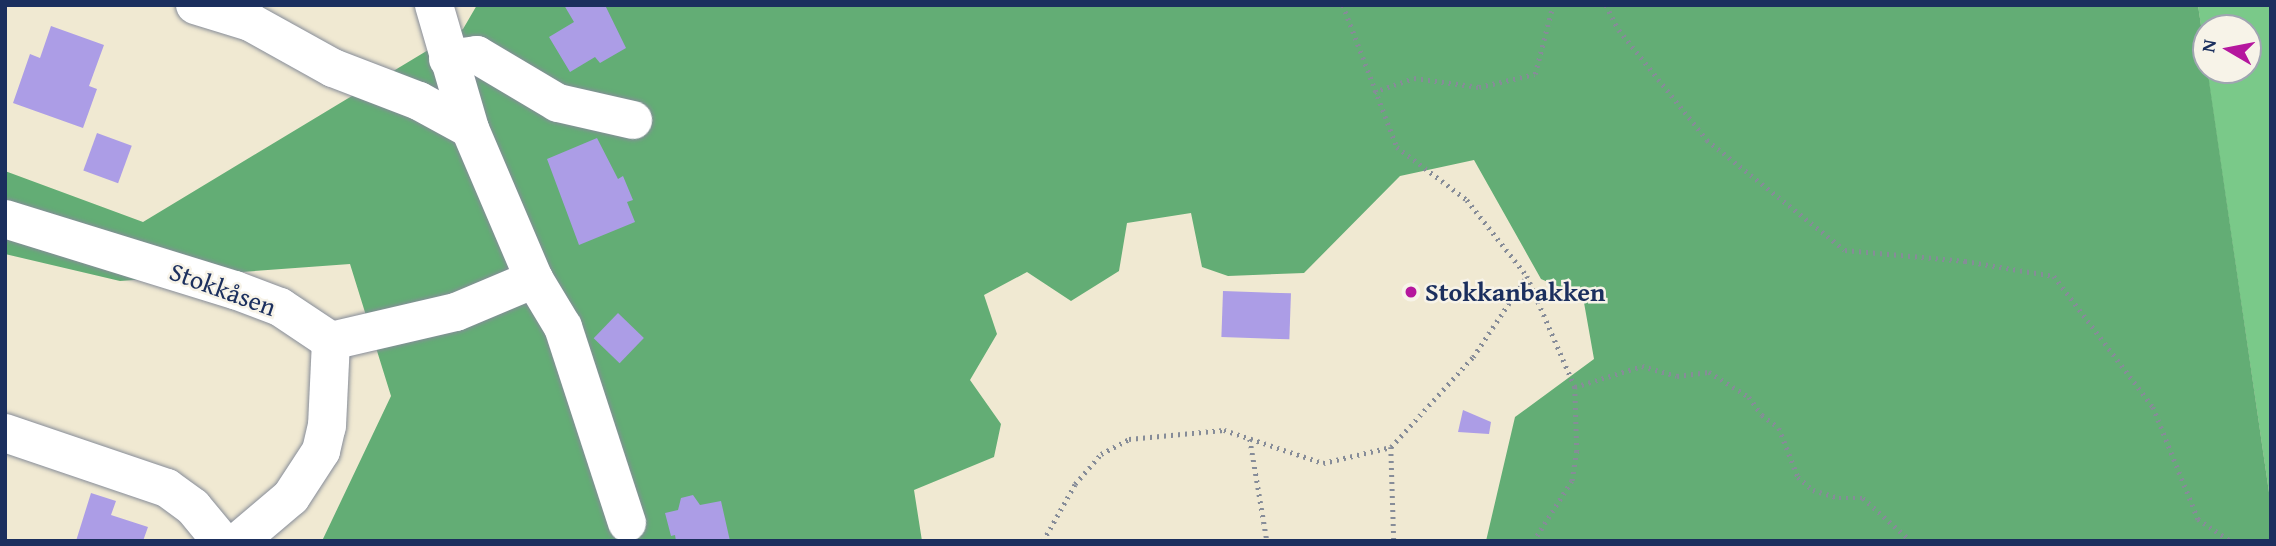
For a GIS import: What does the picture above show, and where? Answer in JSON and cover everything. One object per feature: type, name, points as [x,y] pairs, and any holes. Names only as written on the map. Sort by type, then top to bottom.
[{"type":"street","points":[[195,5],[250,22],[333,68],[419,101],[470,129]]},
{"type":"street","points":[[434,5],[470,129],[534,279],[563,327],[627,523]]},
{"type":"street","points":[[448,59],[477,55],[558,103],[633,120]]},
{"type":"street","name":"Stokkåsen","points":[[5,219],[235,290],[280,307],[331,341]]},
{"type":"street","points":[[239,541],[291,497],[321,451],[327,426],[331,341],[456,312],[534,279]]},
{"type":"street","points":[[5,433],[167,488],[193,508],[221,541]]},
{"type":"path","points":[[1343,5],[1396,147],[1467,200],[1527,276],[1575,387],[1577,451],[1572,481],[1534,541]]},
{"type":"path","points":[[1374,92],[1414,78],[1479,87],[1535,74],[1553,5]]},
{"type":"path","points":[[1606,5],[1619,30],[1707,140],[1845,250],[1965,261],[2054,276],[2153,407],[2198,519],[2231,541]]},
{"type":"path","points":[[1045,540],[1075,484],[1101,454],[1129,439],[1224,430],[1323,463],[1391,447],[1473,357],[1527,276]]},
{"type":"path","points":[[1575,387],[1642,366],[1677,376],[1709,372],[1749,397],[1762,415],[1779,428],[1798,477],[1813,491],[1839,498],[1863,498],[1911,541]]},
{"type":"path","points":[[1250,439],[1266,541]]},
{"type":"path","points":[[1391,447],[1394,541]]},
{"type":"green space","points":[[477,5],[2198,5],[2199,14],[2192,14],[2192,84],[2210,84],[2271,506],[2271,541],[1486,541],[1515,417],[1594,359],[1583,297],[1541,279],[1474,160],[1400,176],[1304,273],[1228,276],[1202,267],[1191,213],[1127,223],[1119,271],[1071,301],[1027,272],[984,295],[997,334],[970,380],[1001,424],[994,457],[914,490],[922,541],[322,541],[391,396],[350,264],[120,281],[5,254],[5,171],[143,222],[463,29]]},
{"type":"green space","points":[[2198,5],[2271,5],[2271,506],[2209,84],[2262,84],[2262,14],[2199,14]]},
{"type":"building","points":[[564,5],[605,5],[626,48],[600,63],[595,57],[570,72],[549,37],[574,22]]},
{"type":"building","points":[[51,26],[104,45],[89,86],[97,89],[83,128],[13,103],[30,54],[40,58]]},
{"type":"building","points":[[97,133],[132,146],[118,183],[83,171]]},
{"type":"building","points":[[597,138],[618,179],[623,176],[633,200],[627,202],[635,222],[579,245],[547,159]]},
{"type":"building","points":[[1223,291],[1291,293],[1289,339],[1221,337]]},
{"type":"building","points":[[618,313],[644,338],[620,363],[594,338]]},
{"type":"building","points":[[1463,410],[1491,422],[1489,434],[1458,432]]},
{"type":"building","points":[[91,493],[116,501],[111,515],[148,527],[143,541],[76,541]]},
{"type":"building","points":[[693,495],[700,505],[721,501],[730,541],[676,541],[675,535],[671,536],[665,513],[678,510],[681,498]]},
{"type":"place","name":"Stokkanbakken","points":[[1411,292]]}]
